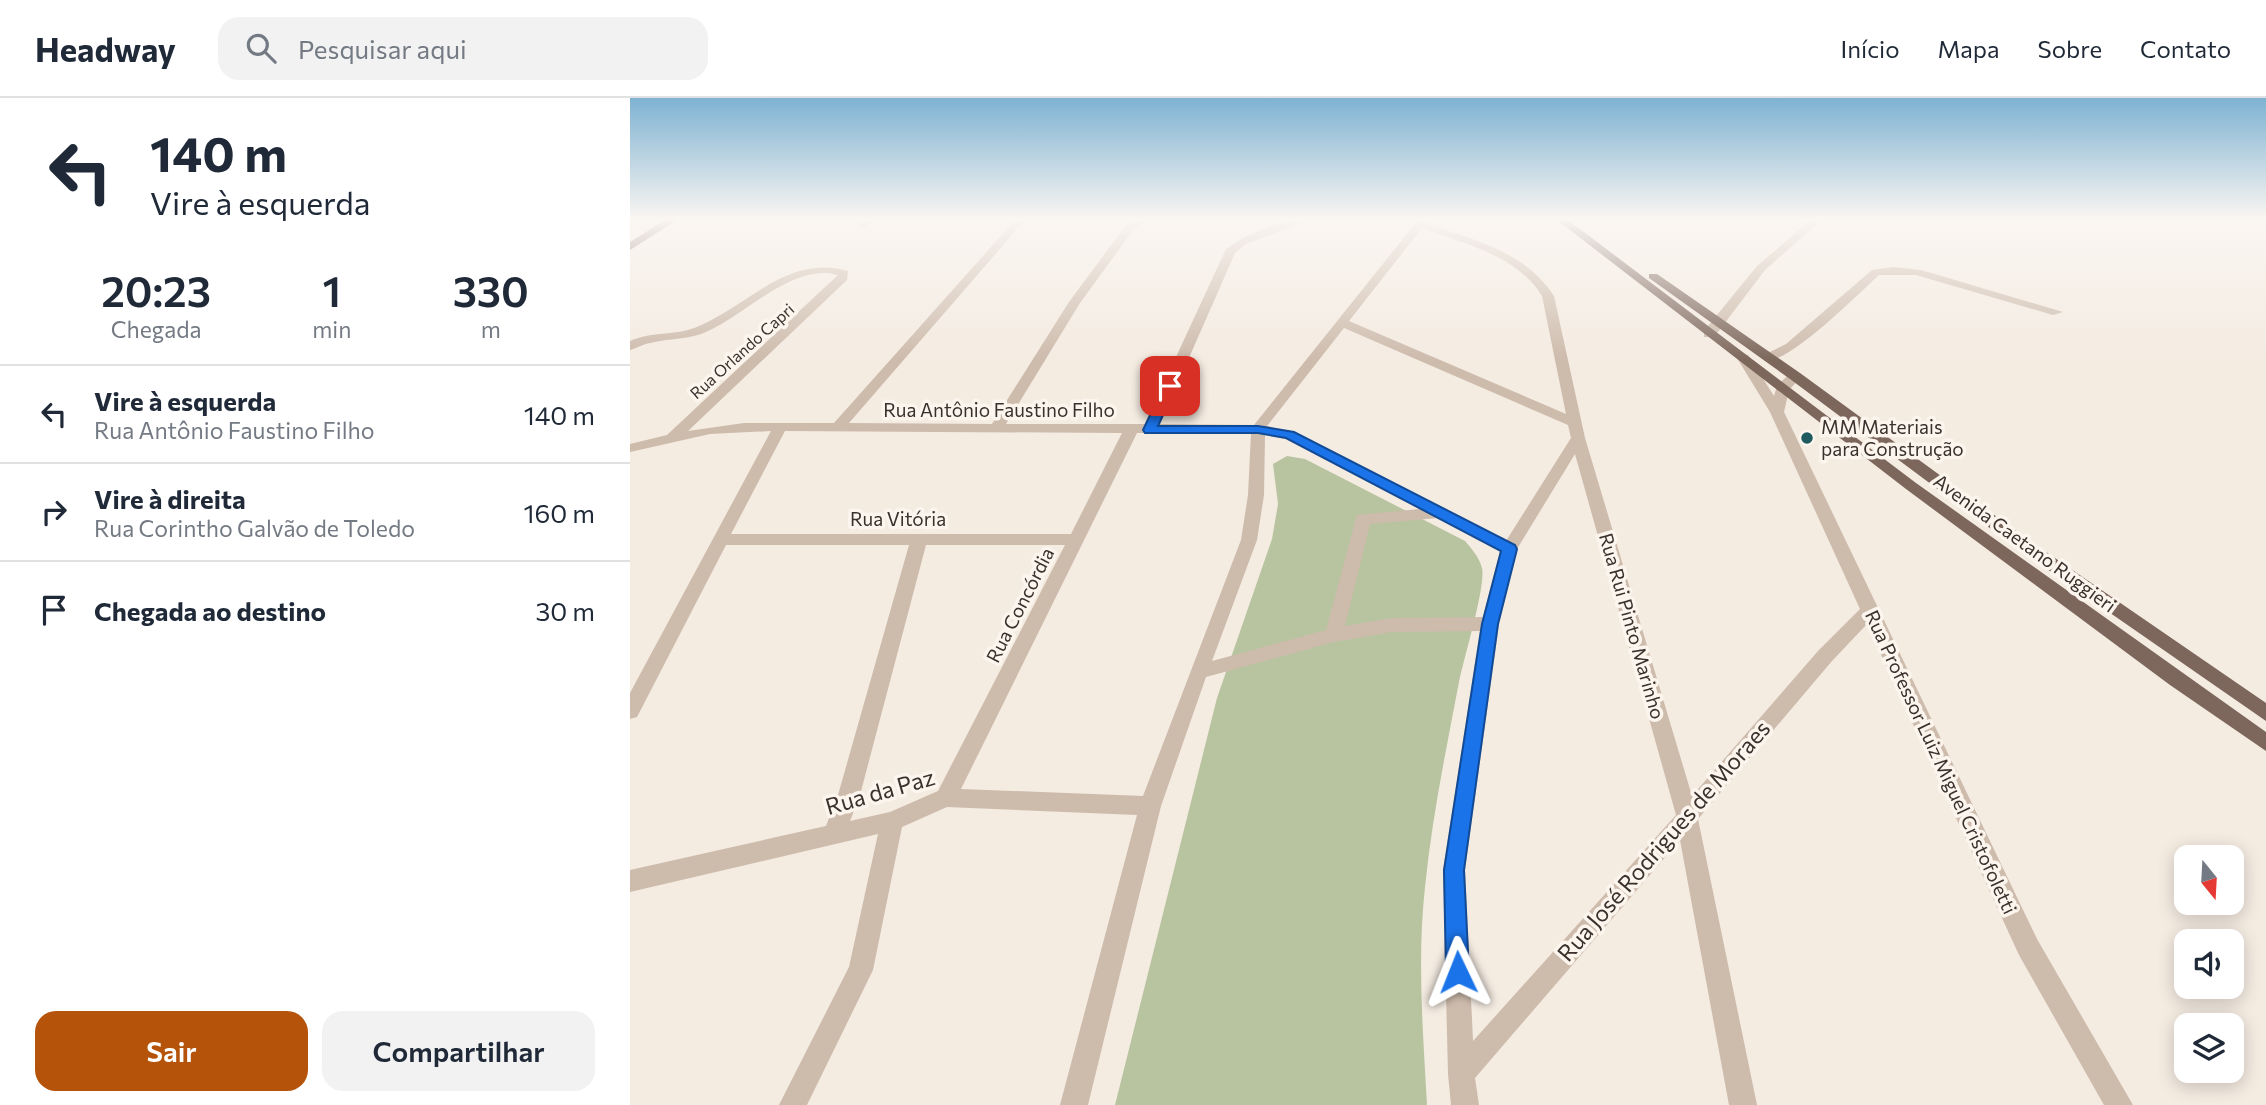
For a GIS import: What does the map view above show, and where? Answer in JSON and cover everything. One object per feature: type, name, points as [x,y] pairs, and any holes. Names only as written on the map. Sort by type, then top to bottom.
[{"type":"main road","name":"Avenida Caetano Ruggieri","points":[[1627,267],[1713,329],[1769,358],[1795,376],[2024,545],[2266,713]]},
{"type":"main road","name":"Avenida Caetano Ruggieri","points":[[1636,267],[1713,329],[1743,358],[2026,573],[2266,743]]},
{"type":"street","points":[[838,428],[979,267]]},
{"type":"street","points":[[995,430],[1075,302],[1100,267]]},
{"type":"street","name":"Rua Concórdia","points":[[946,798],[1076,539],[1141,430],[1222,267]]},
{"type":"street","points":[[1074,1105],[1150,806],[1198,672],[1250,540],[1258,429],[1387,267]]},
{"type":"street","name":"Rua Rui Pinto Marinho","points":[[1524,267],[1543,284],[1548,296],[1577,430],[1687,817],[1743,1105]]},
{"type":"street","points":[[1713,329],[1762,267]]},
{"type":"street","name":"Rua Orlando Capri","points":[[630,346],[653,338],[701,330],[794,276],[823,270],[838,270],[844,273],[843,278],[815,307],[673,437]]},
{"type":"street","points":[[1769,358],[1790,347],[1876,272],[1917,272],[2057,312]]},
{"type":"street","points":[[1343,323],[1577,430],[1509,549],[1490,624],[1454,870],[1461,1073],[1465,1105]]},
{"type":"street","name":"Rua Professor Luiz Miguel Cristofoletti","points":[[1743,358],[1777,412],[2028,947],[2119,1105]]},
{"type":"street","points":[[1777,412],[1782,388],[1795,376]]},
{"type":"street","points":[[630,711],[779,427]]},
{"type":"street","name":"Rua Antônio Faustino Filho","points":[[630,448],[673,437],[728,428],[1258,429],[1290,435],[1509,549]]},
{"type":"street","points":[[1334,635],[1363,519],[1441,513]]},
{"type":"street","name":"Rua Vitória","points":[[720,540],[1076,539]]},
{"type":"street","points":[[834,834],[849,795],[919,540]]},
{"type":"street","name":"Rua José Rodrigues de Moraes","points":[[1461,1073],[1825,656],[1869,611]]},
{"type":"street","points":[[1198,672],[1334,635],[1392,625],[1490,624]]},
{"type":"street","name":"Rua da Paz","points":[[630,881],[892,821],[946,798],[1150,806]]},
{"type":"street","points":[[793,1105],[861,970],[892,821]]},
{"type":"green space","points":[[1287,456],[1305,459],[1465,541],[1482,568],[1478,605],[1459,682],[1440,784],[1425,887],[1421,969],[1427,1105],[1115,1105],[1217,698],[1272,539],[1278,504],[1273,464]]},
{"type":"place","name":"MM Materiais para Construção","points":[[1807,438]]},
{"type":"route","points":[[1170,386],[1150,430],[1258,429],[1290,435],[1509,549],[1490,624],[1454,870],[1458,972]]}]
